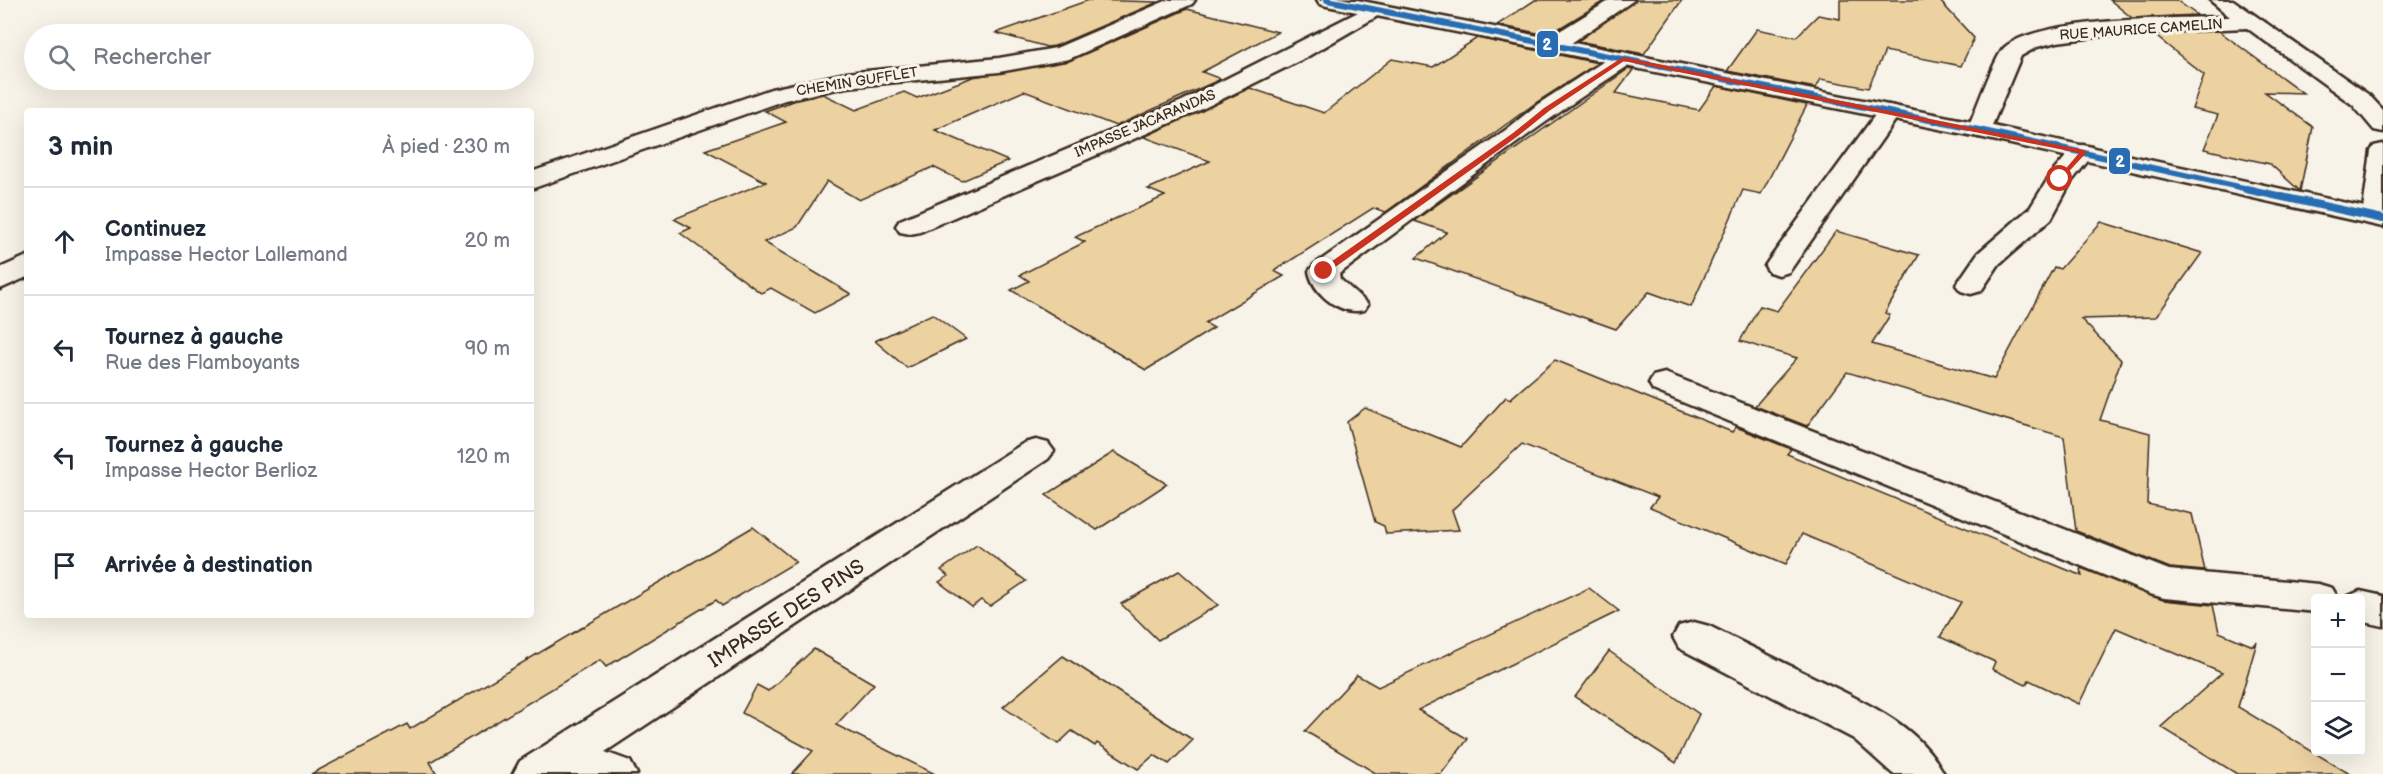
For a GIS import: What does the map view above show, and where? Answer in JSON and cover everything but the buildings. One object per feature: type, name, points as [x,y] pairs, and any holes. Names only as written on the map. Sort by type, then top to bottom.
[{"type":"street","name":"CHEMIN GUFFLET","points":[[534,180],[779,94],[846,80],[999,65],[1061,54],[1185,0]]},
{"type":"street","points":[[1327,0],[1979,130],[2380,218],[2383,151]]},
{"type":"street","points":[[1553,45],[1624,0]]},
{"type":"street","points":[[2220,0],[2361,100],[2383,125]]},
{"type":"street","name":"IMPASSE JACARANDAS","points":[[910,225],[1190,106],[1297,53],[1374,10]]},
{"type":"street","name":"RUE MAURICE CAMELIN","points":[[1979,130],[2012,52],[2020,45],[2056,34],[2251,22]]},
{"type":"street","points":[[1353,304],[1326,282],[1324,271],[1516,134],[1546,109],[1623,59]]},
{"type":"street","points":[[1779,266],[1889,112]]},
{"type":"street","points":[[1971,285],[1988,259],[2041,213],[2060,179],[2084,152]]},
{"type":"street","points":[[0,280],[24,267]]},
{"type":"street","points":[[1665,383],[2164,584],[2311,597]]},
{"type":"street","name":"IMPASSE DES PINS","points":[[549,766],[1036,451]]},
{"type":"street","points":[[2365,607],[2383,611]]},
{"type":"street","points":[[1694,637],[1869,726],[1900,751],[1921,774]]},
{"type":"street","points":[[549,766],[614,774]]},
{"type":"transit line","name":"2","points":[[1327,0],[1979,130],[2383,219]]},
{"type":"route","points":[[1324,271],[1516,134],[1546,109],[1623,59],[2084,152],[2060,179]]}]
